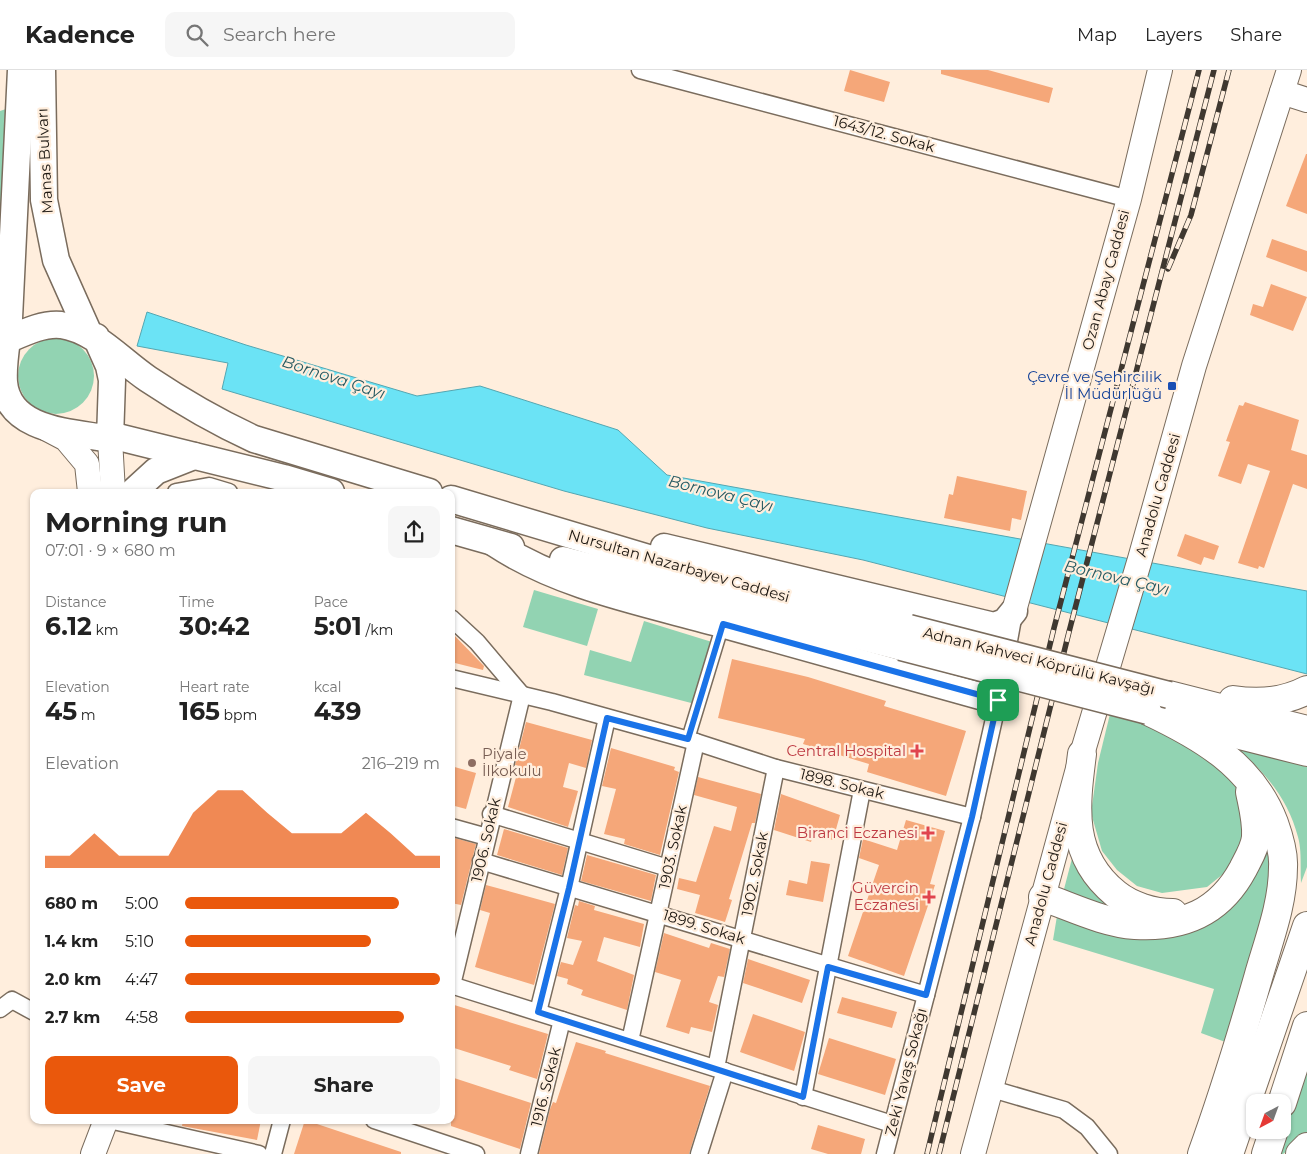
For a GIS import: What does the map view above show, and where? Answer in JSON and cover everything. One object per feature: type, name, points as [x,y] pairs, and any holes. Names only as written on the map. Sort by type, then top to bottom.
[{"type":"highway","points":[[1169,695],[1264,702],[1284,699],[1307,690]]},
{"type":"highway","points":[[1169,695],[1307,730]]},
{"type":"highway","points":[[1148,711],[1307,752]]},
{"type":"highway","points":[[1148,711],[1190,730],[1215,747],[1255,786],[1265,802],[1279,838],[1284,867],[1278,907],[1251,1002],[1222,1098],[1202,1154]]},
{"type":"highway","points":[[1082,754],[1076,802],[1079,832],[1081,848],[1094,873],[1125,902],[1148,910],[1170,913],[1211,907]]},
{"type":"highway","points":[[1043,897],[1132,925],[1170,923],[1185,920],[1211,907],[1229,891],[1238,878],[1256,839],[1256,816],[1250,792],[1236,766]]},
{"type":"highway","points":[[1229,1154],[1307,926]]},
{"type":"highway","points":[[1285,1094],[1307,1026]]},
{"type":"highway","points":[[1266,1154],[1271,1139]]},
{"type":"highway","points":[[1300,1154],[1307,1147]]},
{"type":"main road","name":"Manas Bulvarı","points":[[5,340],[21,70]]},
{"type":"main road","name":"Manas Bulvarı","points":[[42,70],[44,200],[56,260],[92,335]]},
{"type":"main road","name":"Ozan Abay Caddesi","points":[[1014,611],[1128,199],[1160,70]]},
{"type":"main road","points":[[1286,81],[1307,100]]},
{"type":"main road","name":"Anadolu Caddesi","points":[[972,1154],[992,1089],[1082,754],[1140,559],[1194,366],[1286,81]]},
{"type":"main road","points":[[90,489],[86,464],[77,450],[66,439],[36,424],[17,411],[8,398],[4,384],[5,340],[45,326],[61,325],[92,335],[118,358],[150,380],[228,427],[272,445],[419,489]]},
{"type":"main road","points":[[92,335],[109,366],[112,380],[110,437],[113,489]]},
{"type":"main road","points":[[0,415],[194,456],[321,489]]},
{"type":"main road","points":[[136,489],[156,470],[194,456]]},
{"type":"main road","name":"Nursultan Nazarbayev Caddesi","points":[[455,500],[745,587],[905,638]]},
{"type":"main road","name":"Nursultan Nazarbayev Caddesi","points":[[455,531],[494,543],[905,638]]},
{"type":"main road","points":[[574,536],[690,552],[994,626],[1005,622],[1014,611]]},
{"type":"main road","points":[[494,543],[534,567],[614,594],[998,700]]},
{"type":"main road","name":"Adnan Kahveci Köprülü Kavşağı","points":[[905,638],[1169,695]]},
{"type":"main road","name":"Adnan Kahveci Köprülü Kavşağı","points":[[905,638],[1148,711]]},
{"type":"main road","points":[[93,1154],[106,1124]]},
{"type":"street","name":"1643/12. Sokak","points":[[640,70],[1128,199]]},
{"type":"street","name":"Zeki Yavaş Sokağı","points":[[885,1154],[972,817],[998,700],[1014,611]]},
{"type":"street","points":[[455,622],[477,642],[522,695]]},
{"type":"street","points":[[692,740],[723,624]]},
{"type":"street","name":"1898. Sokak","points":[[455,679],[692,740],[776,768],[972,817]]},
{"type":"street","name":"1906. Sokak","points":[[455,972],[491,814],[522,695]]},
{"type":"street","points":[[538,1012],[569,888],[607,718]]},
{"type":"street","name":"1903. Sokak","points":[[630,1041],[668,868],[692,740]]},
{"type":"street","name":"1902. Sokak","points":[[699,1154],[721,1070],[742,939],[776,768]]},
{"type":"street","points":[[803,1097],[862,790]]},
{"type":"street","points":[[491,814],[668,868]]},
{"type":"street","points":[[455,828],[487,837]]},
{"type":"street","name":"1899. Sokak","points":[[481,861],[926,995]]},
{"type":"street","points":[[455,986],[892,1124]]},
{"type":"street","points":[[0,1009],[12,1000],[30,1010]]},
{"type":"street","name":"1916. Sokak","points":[[529,1154],[562,1020]]},
{"type":"street","points":[[992,1089],[1064,1110],[1087,1127],[1110,1154]]},
{"type":"street","points":[[126,1124],[259,1154]]},
{"type":"street","points":[[273,1154],[281,1124]]},
{"type":"street","points":[[386,1124],[476,1154]]},
{"type":"green space","points":[[6,109],[4,205],[0,258],[0,111]]},
{"type":"green space","points":[[56,338],[71,341],[83,349],[91,361],[94,376],[91,391],[83,403],[71,411],[56,414],[41,411],[29,403],[21,391],[18,376],[21,361],[29,349],[41,341]]},
{"type":"green space","points":[[534,590],[598,609],[587,646],[523,627]]},
{"type":"green space","points":[[644,621],[712,642],[695,704],[584,675],[590,650],[631,662]]},
{"type":"green space","points":[[1110,714],[1193,739],[1226,767],[1239,790],[1246,821],[1243,848],[1228,870],[1207,887],[1162,893],[1137,886],[1117,870],[1102,851],[1091,813],[1098,763]]},
{"type":"green space","points":[[1235,747],[1307,767],[1307,867],[1301,883],[1299,842],[1288,810],[1274,786]]},
{"type":"green space","points":[[1270,835],[1273,888],[1228,1043],[1201,1033],[1214,989],[1053,940],[1058,910],[1223,912],[1248,886],[1258,870]]},
{"type":"green space","points":[[1075,847],[1131,911],[1063,893]]},
{"type":"green space","points":[[1307,1061],[1307,1137],[1283,1154],[1275,1154],[1280,1139],[1291,1139],[1291,1108]]},
{"type":"water","name":"Bornova Çayı","points":[[147,312],[246,345],[417,396],[480,386],[618,430],[667,475],[1307,591],[1307,674],[863,560],[707,528],[564,491],[222,389],[228,363],[137,346]]},
{"type":"building","points":[[850,70],[890,82],[884,102],[844,91]]},
{"type":"building","points":[[941,70],[988,70],[1053,88],[1049,103],[941,74]]},
{"type":"building","points":[[1307,154],[1307,214],[1286,206]]},
{"type":"building","points":[[1272,239],[1307,251],[1307,272],[1266,257]]},
{"type":"building","points":[[1271,284],[1307,297],[1293,331],[1250,315],[1253,304],[1263,307]]},
{"type":"building","points":[[1245,402],[1299,420],[1291,450],[1307,455],[1307,489],[1293,484],[1264,568],[1259,566],[1258,569],[1238,563],[1270,471],[1248,464],[1241,484],[1218,476],[1230,442],[1226,441],[1239,405],[1243,406]]},
{"type":"building","points":[[957,476],[1027,491],[1021,520],[1012,518],[1010,531],[944,518],[949,494],[953,495]]},
{"type":"building","points":[[1185,534],[1219,546],[1214,560],[1204,557],[1201,565],[1177,556]]},
{"type":"building","points":[[455,636],[484,666],[483,670],[455,663]]},
{"type":"building","points":[[732,659],[808,677],[886,701],[884,706],[966,731],[946,796],[867,772],[869,764],[803,744],[805,739],[718,718]]},
{"type":"building","points":[[526,722],[592,740],[586,768],[569,763],[563,787],[578,791],[568,827],[508,807],[519,766],[515,765]]},
{"type":"building","points":[[611,748],[675,767],[674,770],[679,772],[660,855],[624,844],[625,839],[604,834],[616,789],[602,786]]},
{"type":"building","name":"Piyale İlkokulu","points":[[455,767],[476,773],[466,809],[455,806]]},
{"type":"building","points":[[698,777],[761,794],[755,823],[752,823],[729,899],[732,900],[725,922],[695,913],[700,895],[677,889],[679,878],[696,882],[714,826],[731,831],[737,807],[694,795]]},
{"type":"building","points":[[781,794],[840,815],[833,840],[813,834],[811,842],[774,830]]},
{"type":"building","points":[[906,820],[945,831],[930,884],[935,885],[904,976],[848,956],[879,865],[859,858],[863,839],[897,850]]},
{"type":"building","points":[[504,829],[568,848],[562,875],[497,855]]},
{"type":"building","points":[[455,838],[476,844],[461,905],[455,904]]},
{"type":"building","points":[[587,855],[656,875],[651,901],[581,881]]},
{"type":"building","points":[[811,861],[830,864],[823,902],[786,895],[789,880],[807,884]]},
{"type":"building","points":[[486,885],[555,904],[534,985],[475,967],[490,913],[480,910]]},
{"type":"building","points":[[579,901],[595,906],[594,910],[644,924],[640,947],[604,937],[597,961],[634,975],[627,1010],[581,995],[583,990],[567,984],[568,979],[557,976],[561,962],[573,965],[582,941],[567,938],[575,905],[578,906]]},
{"type":"building","points":[[664,933],[709,948],[711,943],[730,949],[724,977],[718,976],[709,1002],[718,1005],[712,1032],[691,1027],[689,1034],[666,1027],[681,980],[655,972]]},
{"type":"building","points":[[748,959],[810,980],[802,1003],[743,983]]},
{"type":"building","points":[[842,997],[897,1012],[892,1028],[837,1013]]},
{"type":"building","points":[[455,1005],[548,1034],[537,1079],[509,1070],[511,1066],[455,1048]]},
{"type":"building","points":[[753,1014],[805,1032],[794,1071],[740,1052]]},
{"type":"building","points":[[829,1038],[896,1059],[885,1095],[818,1074]]},
{"type":"building","points":[[576,1042],[710,1086],[689,1154],[539,1154],[550,1109],[553,1102],[556,1103]]},
{"type":"building","points":[[455,1078],[531,1103],[520,1149],[451,1126],[451,1124],[455,1124]]},
{"type":"building","points":[[182,1124],[260,1124],[257,1140],[182,1126]]},
{"type":"building","points":[[304,1124],[317,1124],[401,1152],[401,1154],[294,1154]]},
{"type":"building","points":[[818,1125],[865,1139],[861,1154],[828,1154],[811,1149]]},
{"type":"railway","points":[[927,1154],[1054,628],[1199,70]]},
{"type":"railway","points":[[939,1154],[1069,632],[1214,70]]},
{"type":"railway","points":[[1168,269],[1191,215],[1229,70]]},
{"type":"place","name":"Çevre ve Şehircilik İl Müdürlüğü","points":[[1172,386]]},
{"type":"place","name":"Central Hospital","points":[[917,751]]},
{"type":"place","name":"Piyale İlkokulu","points":[[472,763]]},
{"type":"place","name":"Biranci Eczanesi","points":[[928,833]]},
{"type":"place","name":"Güvercin Eczanesi","points":[[929,897]]},
{"type":"route","points":[[723,624],[861,664],[998,700],[972,817],[926,995],[828,967],[803,1097],[538,1012],[569,888],[607,718],[688,739],[723,624]]}]
